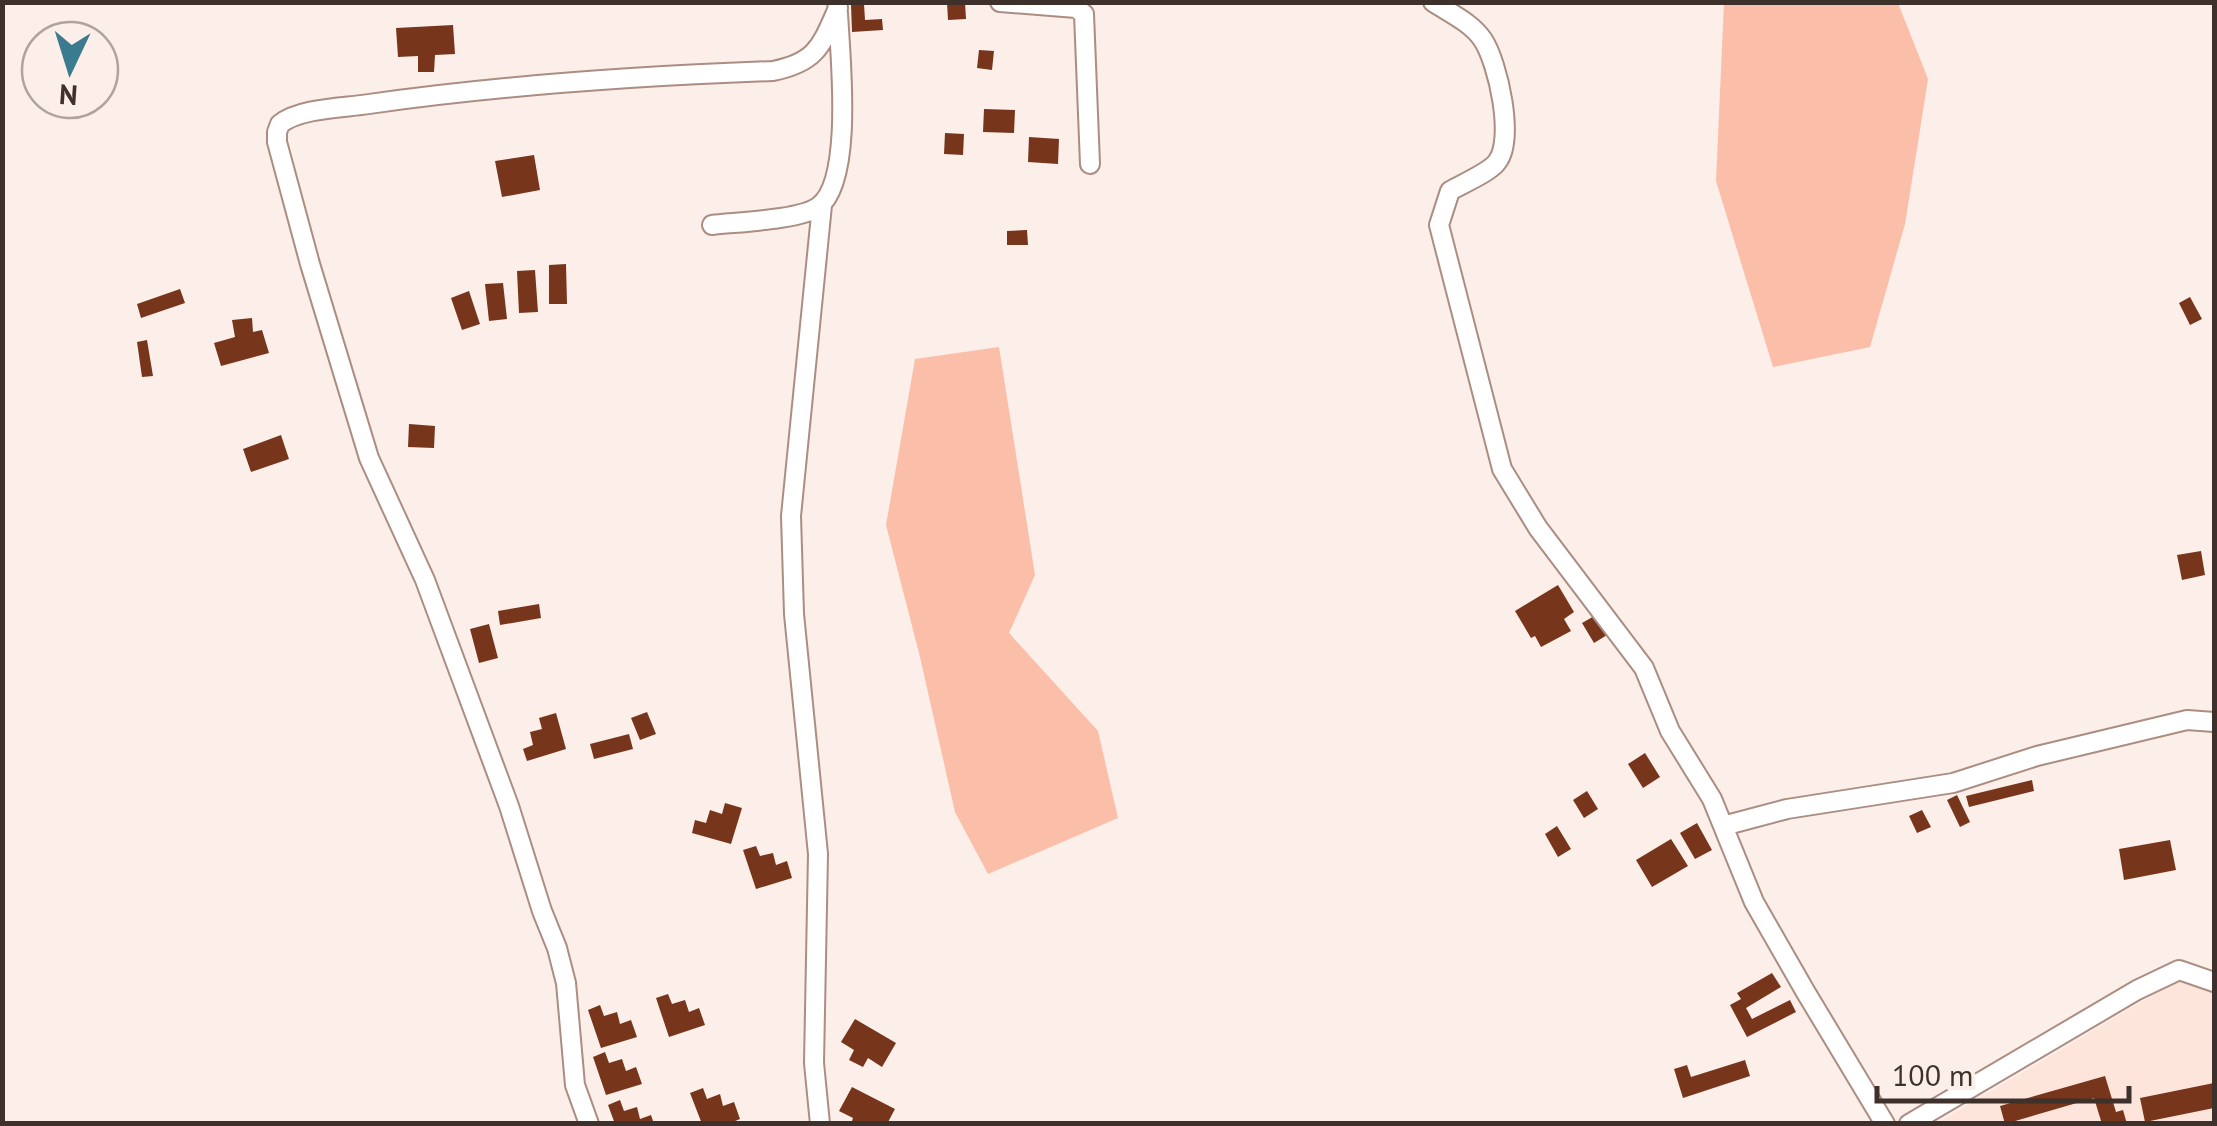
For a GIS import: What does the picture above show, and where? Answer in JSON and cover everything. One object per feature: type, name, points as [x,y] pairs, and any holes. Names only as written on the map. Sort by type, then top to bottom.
[{"type":"street","points":[[1000,2],[1076,8],[1084,14],[1090,164]]},
{"type":"street","points":[[1433,2],[1471,27],[1484,41],[1499,78],[1505,130],[1502,152],[1496,164],[1450,191],[1439,225],[1502,470],[1538,528],[1644,668],[1670,730],[1712,799],[1754,902],[1885,1124]]},
{"type":"street","points":[[820,1124],[814,1062],[818,854],[794,614],[792,516],[822,205],[839,165],[842,142],[838,5]]},
{"type":"street","points":[[589,1124],[575,1085],[566,983],[557,948],[509,806],[424,580],[368,458],[310,264],[276,142],[277,132],[280,124],[299,114],[408,99],[797,66],[824,39],[838,5]]},
{"type":"street","points":[[712,225],[784,217],[822,205]]},
{"type":"street","points":[[1723,826],[1786,809],[1953,783],[2037,756],[2187,720],[2214,722]]},
{"type":"street","points":[[1909,1124],[2174,971],[2186,971],[2214,982]]},
{"type":"shaded area","points":[[1724,3],[1898,3],[1928,79],[1905,224],[1870,347],[1773,367],[1716,181]]},
{"type":"shaded area","points":[[999,347],[1035,575],[1009,633],[1098,731],[1118,818],[988,874],[955,812],[886,525],[915,359]]},
{"type":"shaded area","points":[[2178,980],[2214,993],[2214,1123],[1936,1124]]},
{"type":"building","points":[[947,2],[965,2],[966,19],[948,20]]},
{"type":"building","points":[[864,4],[865,20],[882,19],[883,30],[852,32],[851,5]]},
{"type":"building","points":[[453,25],[455,54],[435,55],[434,72],[418,72],[418,56],[398,57],[396,28]]},
{"type":"building","points":[[979,50],[994,51],[992,70],[977,68]]},
{"type":"building","points":[[984,109],[1015,110],[1014,133],[983,132]]},
{"type":"building","points":[[945,133],[964,134],[963,155],[944,154]]},
{"type":"building","points":[[1029,137],[1059,139],[1058,164],[1028,162]]},
{"type":"building","points":[[534,155],[540,190],[502,197],[495,161]]},
{"type":"building","points":[[1027,230],[1028,245],[1007,245],[1007,231]]},
{"type":"building","points":[[566,264],[567,304],[549,304],[549,265]]},
{"type":"building","points":[[535,270],[538,312],[519,313],[517,271]]},
{"type":"building","points":[[503,283],[507,319],[489,321],[485,284]]},
{"type":"building","points":[[180,289],[185,303],[141,318],[137,304]]},
{"type":"building","points":[[469,291],[480,324],[462,330],[451,298]]},
{"type":"building","points":[[2190,297],[2202,319],[2190,325],[2179,303]]},
{"type":"building","points":[[252,318],[253,332],[262,330],[269,353],[221,366],[214,343],[235,337],[232,320]]},
{"type":"building","points":[[147,340],[153,376],[142,377],[137,342]]},
{"type":"building","points":[[409,424],[435,426],[434,448],[408,447]]},
{"type":"building","points":[[281,435],[289,459],[251,472],[243,449]]},
{"type":"building","points":[[2201,551],[2205,575],[2182,580],[2177,555]]},
{"type":"building","points":[[1558,585],[1574,612],[1564,619],[1571,631],[1541,647],[1515,611]]},
{"type":"building","points":[[539,604],[541,618],[500,625],[498,611]]},
{"type":"building","points":[[1596,615],[1607,635],[1594,643],[1582,623]]},
{"type":"building","points":[[489,624],[498,658],[479,663],[470,629]]},
{"type":"building","points":[[647,712],[656,734],[640,740],[631,718]]},
{"type":"building","points":[[556,713],[566,749],[527,761],[523,749],[533,745],[530,732],[542,729],[539,718]]},
{"type":"building","points":[[629,734],[633,749],[594,759],[590,744]]},
{"type":"building","points":[[1645,753],[1660,777],[1643,788],[1628,764]]},
{"type":"building","points":[[2032,780],[2034,791],[1969,807],[1966,796]]},
{"type":"building","points":[[1587,791],[1598,809],[1584,818],[1573,800]]},
{"type":"building","points":[[1957,795],[1970,822],[1960,827],[1947,800]]},
{"type":"building","points":[[725,803],[742,808],[731,844],[692,833],[695,820],[706,823],[710,810],[722,814]]},
{"type":"building","points":[[1922,810],[1931,827],[1917,833],[1909,816]]},
{"type":"building","points":[[1697,823],[1712,850],[1695,859],[1680,833]]},
{"type":"building","points":[[1557,826],[1571,849],[1558,857],[1545,834]]},
{"type":"building","points":[[1671,839],[1688,866],[1652,887],[1636,860]]},
{"type":"building","points":[[2170,840],[2176,870],[2124,880],[2119,849]]},
{"type":"building","points":[[756,846],[760,856],[773,853],[776,865],[787,861],[792,878],[756,889],[743,850]]},
{"type":"building","points":[[1772,973],[1781,987],[1746,1008],[1752,1019],[1790,1000],[1796,1012],[1747,1037],[1730,1005],[1741,999],[1737,993]]},
{"type":"building","points":[[668,994],[672,1004],[685,1000],[689,1012],[699,1008],[705,1025],[669,1037],[656,998]]},
{"type":"building","points":[[600,1005],[604,1016],[617,1012],[620,1024],[631,1020],[637,1037],[601,1048],[588,1010]]},
{"type":"building","points":[[855,1019],[896,1043],[882,1067],[868,1058],[863,1067],[849,1060],[854,1050],[841,1042]]},
{"type":"building","points":[[605,1052],[609,1063],[622,1059],[626,1071],[636,1067],[642,1084],[606,1095],[593,1057]]},
{"type":"building","points":[[1745,1060],[1750,1076],[1683,1098],[1674,1069],[1687,1065],[1691,1077]]},
{"type":"building","points":[[2105,1076],[2116,1112],[2123,1110],[2127,1124],[2102,1124],[2094,1098],[2005,1124],[2000,1106]]},
{"type":"building","points":[[2214,1083],[2214,1108],[2145,1122],[2140,1098]]},
{"type":"building","points":[[852,1087],[895,1109],[887,1124],[851,1124],[853,1118],[839,1111]]},
{"type":"building","points":[[703,1088],[707,1099],[720,1094],[723,1106],[734,1102],[740,1119],[728,1124],[702,1124],[690,1093]]},
{"type":"building","points":[[620,1100],[624,1111],[637,1107],[640,1119],[651,1115],[654,1124],[615,1124],[608,1105]]}]
